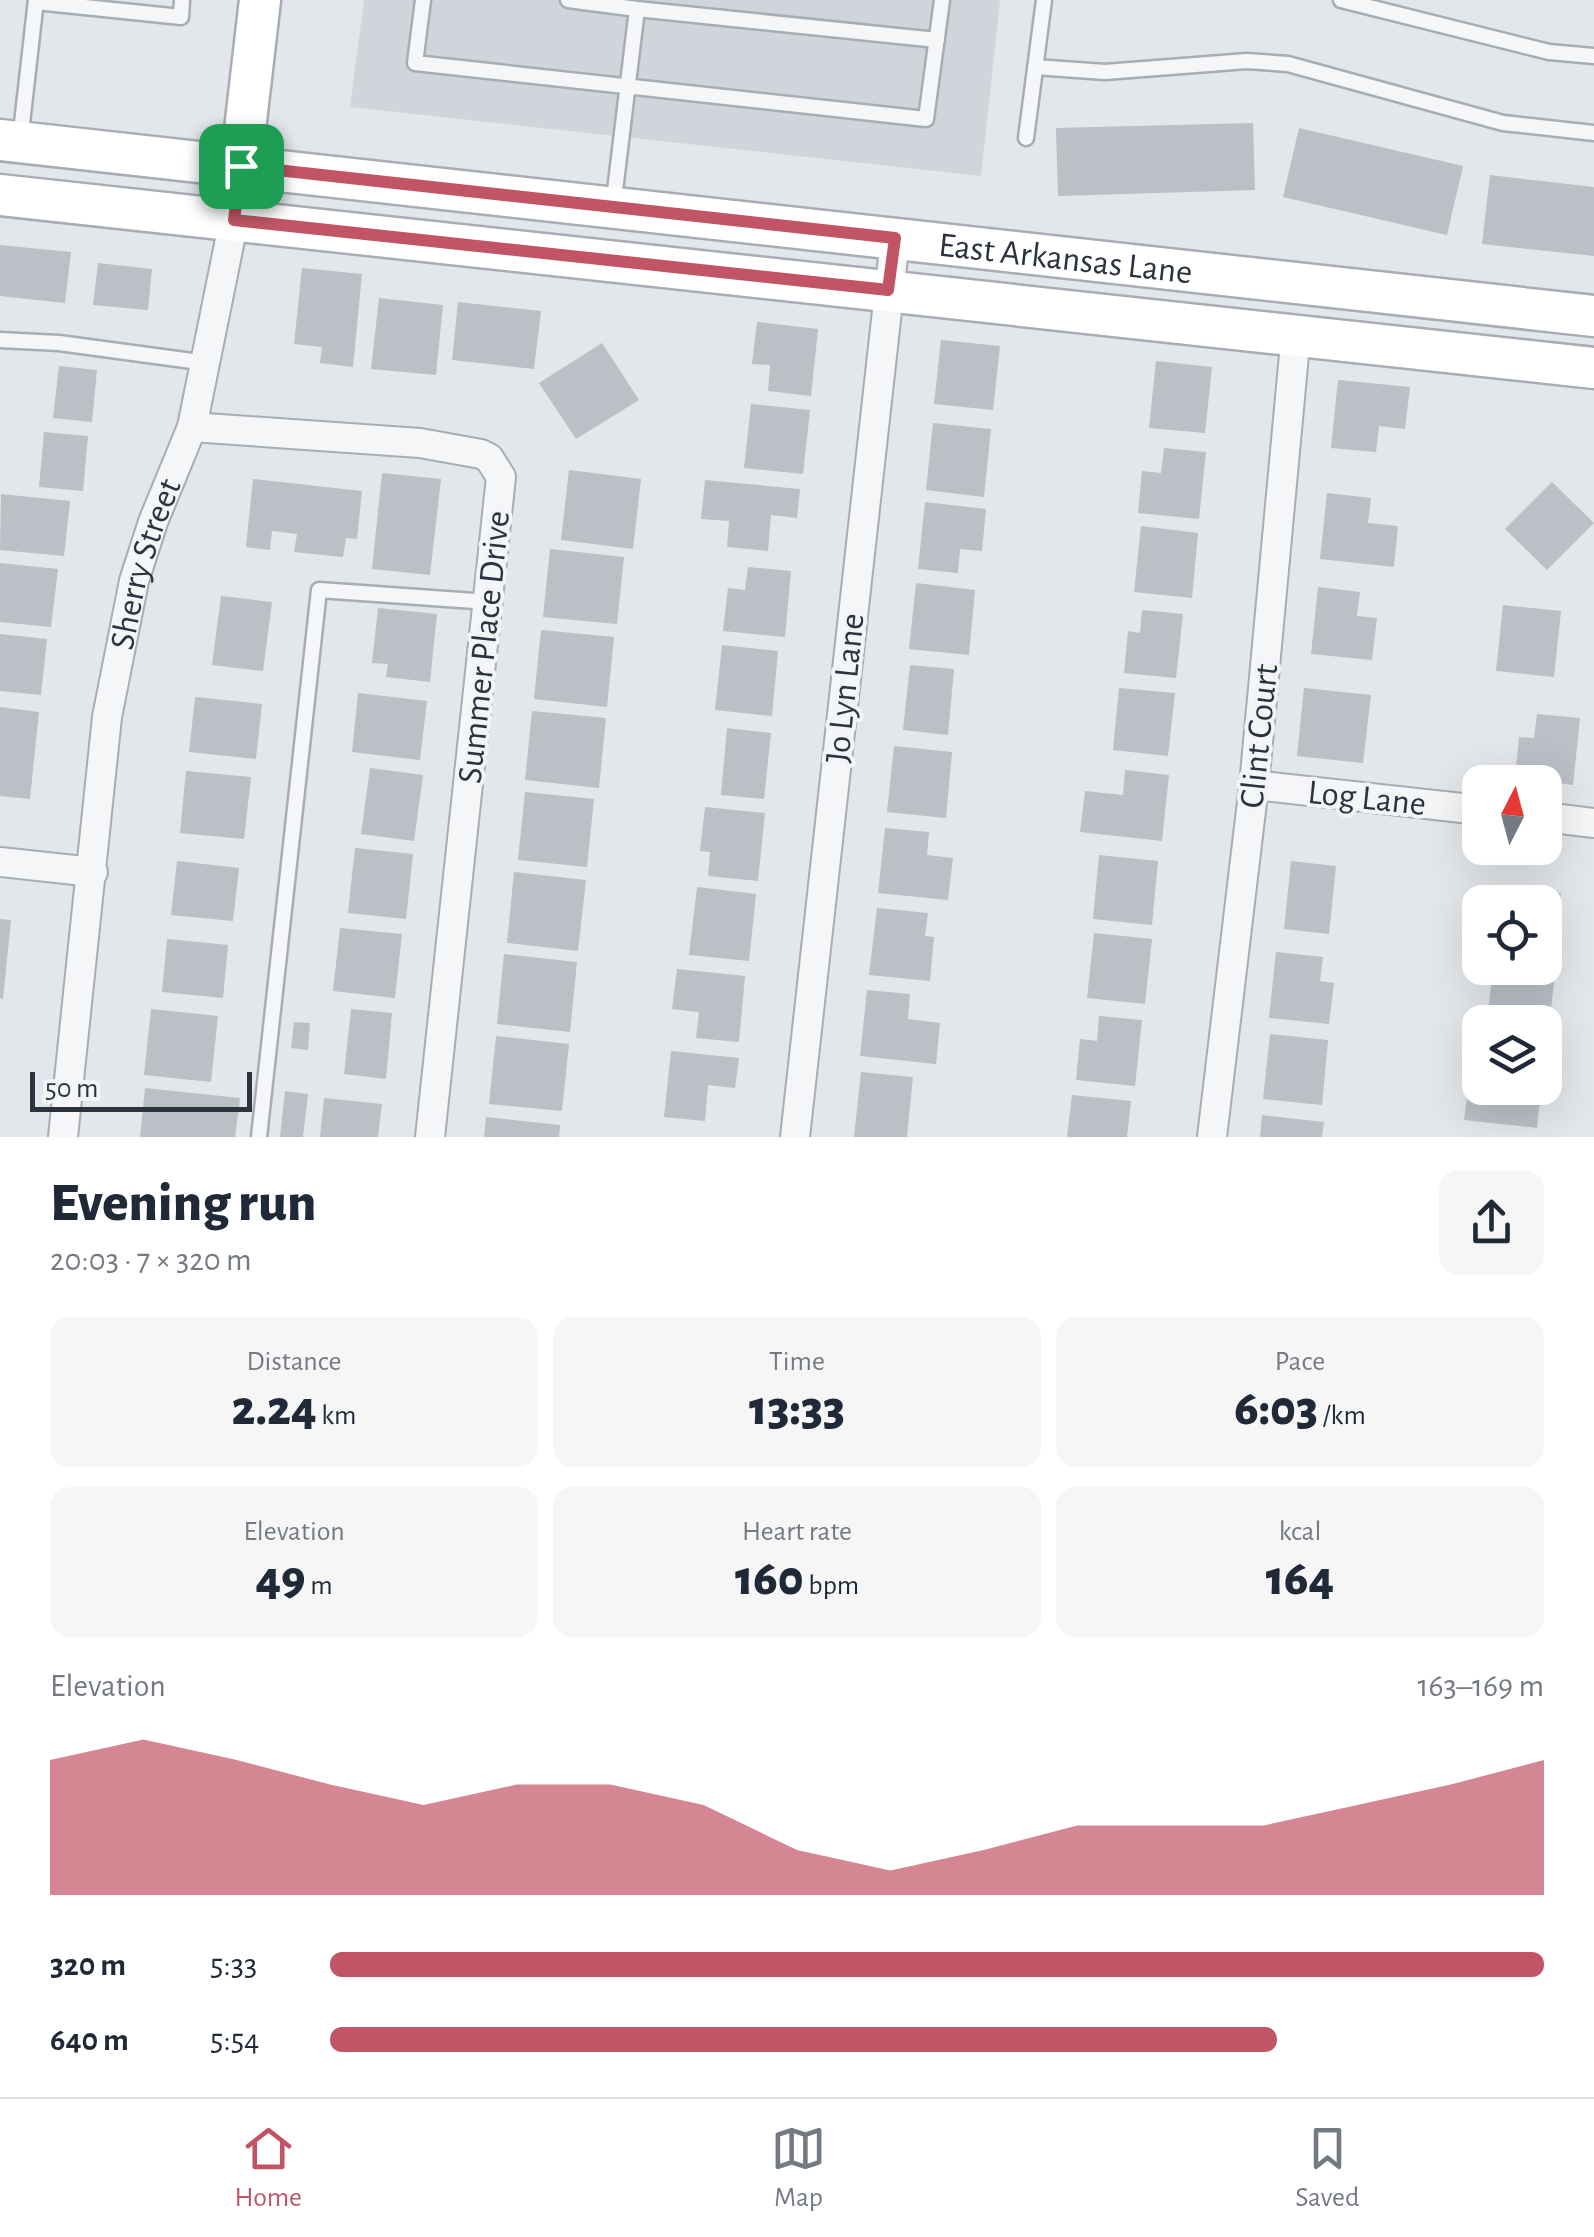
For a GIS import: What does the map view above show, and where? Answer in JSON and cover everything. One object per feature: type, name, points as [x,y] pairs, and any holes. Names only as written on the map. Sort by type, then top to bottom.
[{"type":"main road","name":"Sherry Street","points":[[234,220],[260,0]]},
{"type":"main road","name":"East Arkansas Lane","points":[[10,141],[1594,316]]},
{"type":"main road","name":"East Arkansas Lane","points":[[0,195],[1594,368]]},
{"type":"street","name":"Sherry Street","points":[[63,1137],[107,717],[134,582],[153,522],[192,427],[234,220]]},
{"type":"street","name":"Jo Lyn Lane","points":[[794,1137],[895,238]]},
{"type":"street","name":"Clint Court","points":[[1212,1137],[1254,784],[1296,333]]},
{"type":"street","name":"Summer Place Drive","points":[[192,427],[420,443],[480,454],[488,458],[501,476],[430,1137]]},
{"type":"street","name":"Log Lane","points":[[1254,784],[1462,808]]},
{"type":"street","points":[[1562,819],[1594,823]]},
{"type":"street","points":[[0,862],[93,872]]},
{"type":"lane","points":[[10,141],[36,1],[181,16],[182,0]]},
{"type":"lane","points":[[423,0],[415,62],[926,119],[942,0]]},
{"type":"lane","points":[[568,0],[938,40]]},
{"type":"lane","points":[[1026,138],[1044,0]]},
{"type":"lane","points":[[1342,0],[1549,52],[1594,56]]},
{"type":"lane","points":[[613,208],[637,9]]},
{"type":"lane","points":[[1036,67],[1104,72],[1247,61],[1288,64],[1502,123],[1594,133]]},
{"type":"lane","points":[[0,340],[59,343],[207,363]]},
{"type":"lane","points":[[259,1137],[320,590],[489,602]]},
{"type":"shaded area","points":[[364,0],[1000,0],[981,176],[350,107]]},
{"type":"building","points":[[1253,123],[1255,190],[1058,196],[1056,128]]},
{"type":"building","points":[[1299,128],[1463,166],[1447,235],[1283,197]]},
{"type":"building","points":[[1490,175],[1594,187],[1594,256],[1482,244]]},
{"type":"building","points":[[0,245],[71,252],[65,303],[0,296]]},
{"type":"building","points":[[98,263],[152,269],[148,310],[93,305]]},
{"type":"building","points":[[302,268],[362,274],[353,367],[320,363],[322,347],[294,344]]},
{"type":"building","points":[[379,298],[443,305],[436,375],[371,369]]},
{"type":"building","points":[[458,302],[541,311],[534,369],[452,360]]},
{"type":"building","points":[[757,322],[818,329],[811,396],[768,391],[770,365],[752,364]]},
{"type":"building","points":[[941,340],[1000,346],[993,410],[934,404]]},
{"type":"building","points":[[602,343],[639,400],[576,439],[539,383]]},
{"type":"building","points":[[1156,361],[1212,367],[1205,433],[1149,428]]},
{"type":"building","points":[[59,366],[97,370],[92,422],[53,418]]},
{"type":"building","points":[[1338,380],[1410,387],[1405,429],[1379,426],[1376,452],[1331,448]]},
{"type":"building","points":[[751,404],[810,410],[803,474],[744,468]]},
{"type":"building","points":[[933,423],[991,429],[984,497],[926,490]]},
{"type":"building","points":[[44,432],[88,436],[83,491],[39,487]]},
{"type":"building","points":[[1164,448],[1206,452],[1199,519],[1138,513],[1142,471],[1161,473]]},
{"type":"building","points":[[569,470],[641,479],[633,549],[561,540]]},
{"type":"building","points":[[382,473],[441,479],[430,575],[372,569]]},
{"type":"building","points":[[253,479],[362,491],[357,539],[346,538],[343,557],[294,552],[297,534],[272,531],[270,550],[246,547]]},
{"type":"building","points":[[705,480],[800,489],[797,518],[771,515],[768,551],[727,547],[729,521],[701,519]]},
{"type":"building","points":[[1552,482],[1594,523],[1547,570],[1505,529]]},
{"type":"building","points":[[1327,493],[1371,498],[1368,523],[1398,526],[1394,567],[1320,559]]},
{"type":"building","points":[[1,494],[70,501],[64,556],[0,550]]},
{"type":"building","points":[[925,502],[986,509],[982,551],[960,549],[958,573],[918,569]]},
{"type":"building","points":[[1141,526],[1198,533],[1192,598],[1134,592]]},
{"type":"building","points":[[550,549],[624,557],[617,624],[543,617]]},
{"type":"building","points":[[0,563],[58,569],[51,627],[0,622]]},
{"type":"building","points":[[748,567],[791,571],[785,637],[723,631],[728,588],[745,590]]},
{"type":"building","points":[[916,583],[975,590],[969,655],[909,649]]},
{"type":"building","points":[[1318,587],[1360,592],[1357,616],[1377,618],[1372,660],[1311,654]]},
{"type":"building","points":[[221,596],[272,602],[263,671],[212,665]]},
{"type":"building","points":[[1503,605],[1561,611],[1554,677],[1496,671]]},
{"type":"building","points":[[378,608],[437,614],[430,682],[386,677],[388,664],[372,663]]},
{"type":"building","points":[[1142,610],[1183,614],[1176,678],[1124,673],[1128,631],[1140,633]]},
{"type":"building","points":[[541,630],[614,637],[607,707],[534,699]]},
{"type":"building","points":[[0,634],[47,639],[41,695],[0,691]]},
{"type":"building","points":[[722,645],[778,651],[772,716],[715,710]]},
{"type":"building","points":[[910,665],[954,669],[948,735],[903,730]]},
{"type":"building","points":[[1119,688],[1175,693],[1168,756],[1113,750]]},
{"type":"building","points":[[1304,688],[1371,695],[1363,763],[1297,756]]},
{"type":"building","points":[[358,693],[427,701],[420,760],[352,752]]},
{"type":"building","points":[[195,697],[262,704],[256,759],[189,752]]},
{"type":"building","points":[[0,707],[39,712],[30,799],[0,796]]},
{"type":"building","points":[[532,711],[606,718],[599,788],[525,780]]},
{"type":"building","points":[[1537,714],[1580,718],[1573,785],[1562,784],[1562,765],[1516,765],[1519,737],[1534,738]]},
{"type":"building","points":[[727,728],[771,733],[764,799],[721,795]]},
{"type":"building","points":[[894,746],[952,752],[946,818],[887,812]]},
{"type":"building","points":[[370,768],[423,775],[414,841],[361,834]]},
{"type":"building","points":[[1125,770],[1169,775],[1162,841],[1080,832],[1085,791],[1123,795]]},
{"type":"building","points":[[186,771],[251,777],[244,839],[180,833]]},
{"type":"building","points":[[525,792],[594,799],[587,867],[518,860]]},
{"type":"building","points":[[705,807],[765,813],[758,881],[708,876],[710,852],[700,851]]},
{"type":"building","points":[[885,828],[929,832],[927,855],[953,858],[948,900],[878,893]]},
{"type":"building","points":[[355,848],[413,854],[406,919],[348,913]]},
{"type":"building","points":[[1099,855],[1158,861],[1152,925],[1093,919]]},
{"type":"building","points":[[177,861],[239,868],[233,921],[171,915]]},
{"type":"building","points":[[1291,861],[1336,866],[1329,934],[1284,929]]},
{"type":"building","points":[[514,872],[586,880],[578,951],[507,943]]},
{"type":"building","points":[[697,887],[756,894],[749,961],[689,955]]},
{"type":"building","points":[[877,908],[928,913],[925,936],[934,937],[930,981],[869,975]]},
{"type":"building","points":[[0,919],[11,920],[3,999],[0,998]]},
{"type":"building","points":[[340,928],[402,934],[395,998],[333,991]]},
{"type":"building","points":[[1094,933],[1152,939],[1145,1004],[1087,998]]},
{"type":"building","points":[[167,939],[228,945],[223,998],[162,992]]},
{"type":"building","points":[[1276,952],[1323,957],[1320,981],[1334,983],[1329,1024],[1269,1018]]},
{"type":"building","points":[[504,954],[577,962],[570,1032],[497,1024]]},
{"type":"building","points":[[677,969],[745,976],[739,1042],[696,1038],[699,1012],[672,1009]]},
{"type":"building","points":[[1491,985],[1554,985],[1551,1005],[1489,1005]]},
{"type":"building","points":[[867,990],[910,994],[908,1019],[940,1023],[936,1064],[860,1056]]},
{"type":"building","points":[[151,1009],[218,1016],[211,1082],[144,1075]]},
{"type":"building","points":[[351,1009],[392,1013],[386,1079],[344,1074]]},
{"type":"building","points":[[1099,1016],[1142,1020],[1135,1086],[1076,1080],[1080,1039],[1097,1041]]},
{"type":"building","points":[[294,1022],[310,1023],[308,1050],[291,1048]]},
{"type":"building","points":[[1270,1034],[1328,1040],[1322,1105],[1263,1099]]},
{"type":"building","points":[[496,1036],[569,1044],[562,1111],[489,1104]]},
{"type":"building","points":[[671,1051],[739,1058],[735,1088],[708,1085],[705,1121],[664,1117]]},
{"type":"building","points":[[861,1072],[913,1077],[907,1137],[854,1137]]},
{"type":"building","points":[[145,1088],[240,1098],[235,1137],[140,1137]]},
{"type":"building","points":[[285,1091],[308,1094],[303,1137],[280,1137]]},
{"type":"building","points":[[1072,1095],[1131,1101],[1127,1137],[1067,1137]]},
{"type":"building","points":[[324,1098],[382,1104],[378,1137],[320,1137]]},
{"type":"building","points":[[1466,1105],[1539,1105],[1537,1128],[1464,1120]]},
{"type":"building","points":[[1262,1115],[1324,1122],[1322,1137],[1260,1137]]},
{"type":"building","points":[[486,1117],[560,1125],[559,1137],[484,1137]]},
{"type":"route","points":[[241,166],[895,238],[888,290],[234,220],[241,166]]}]
